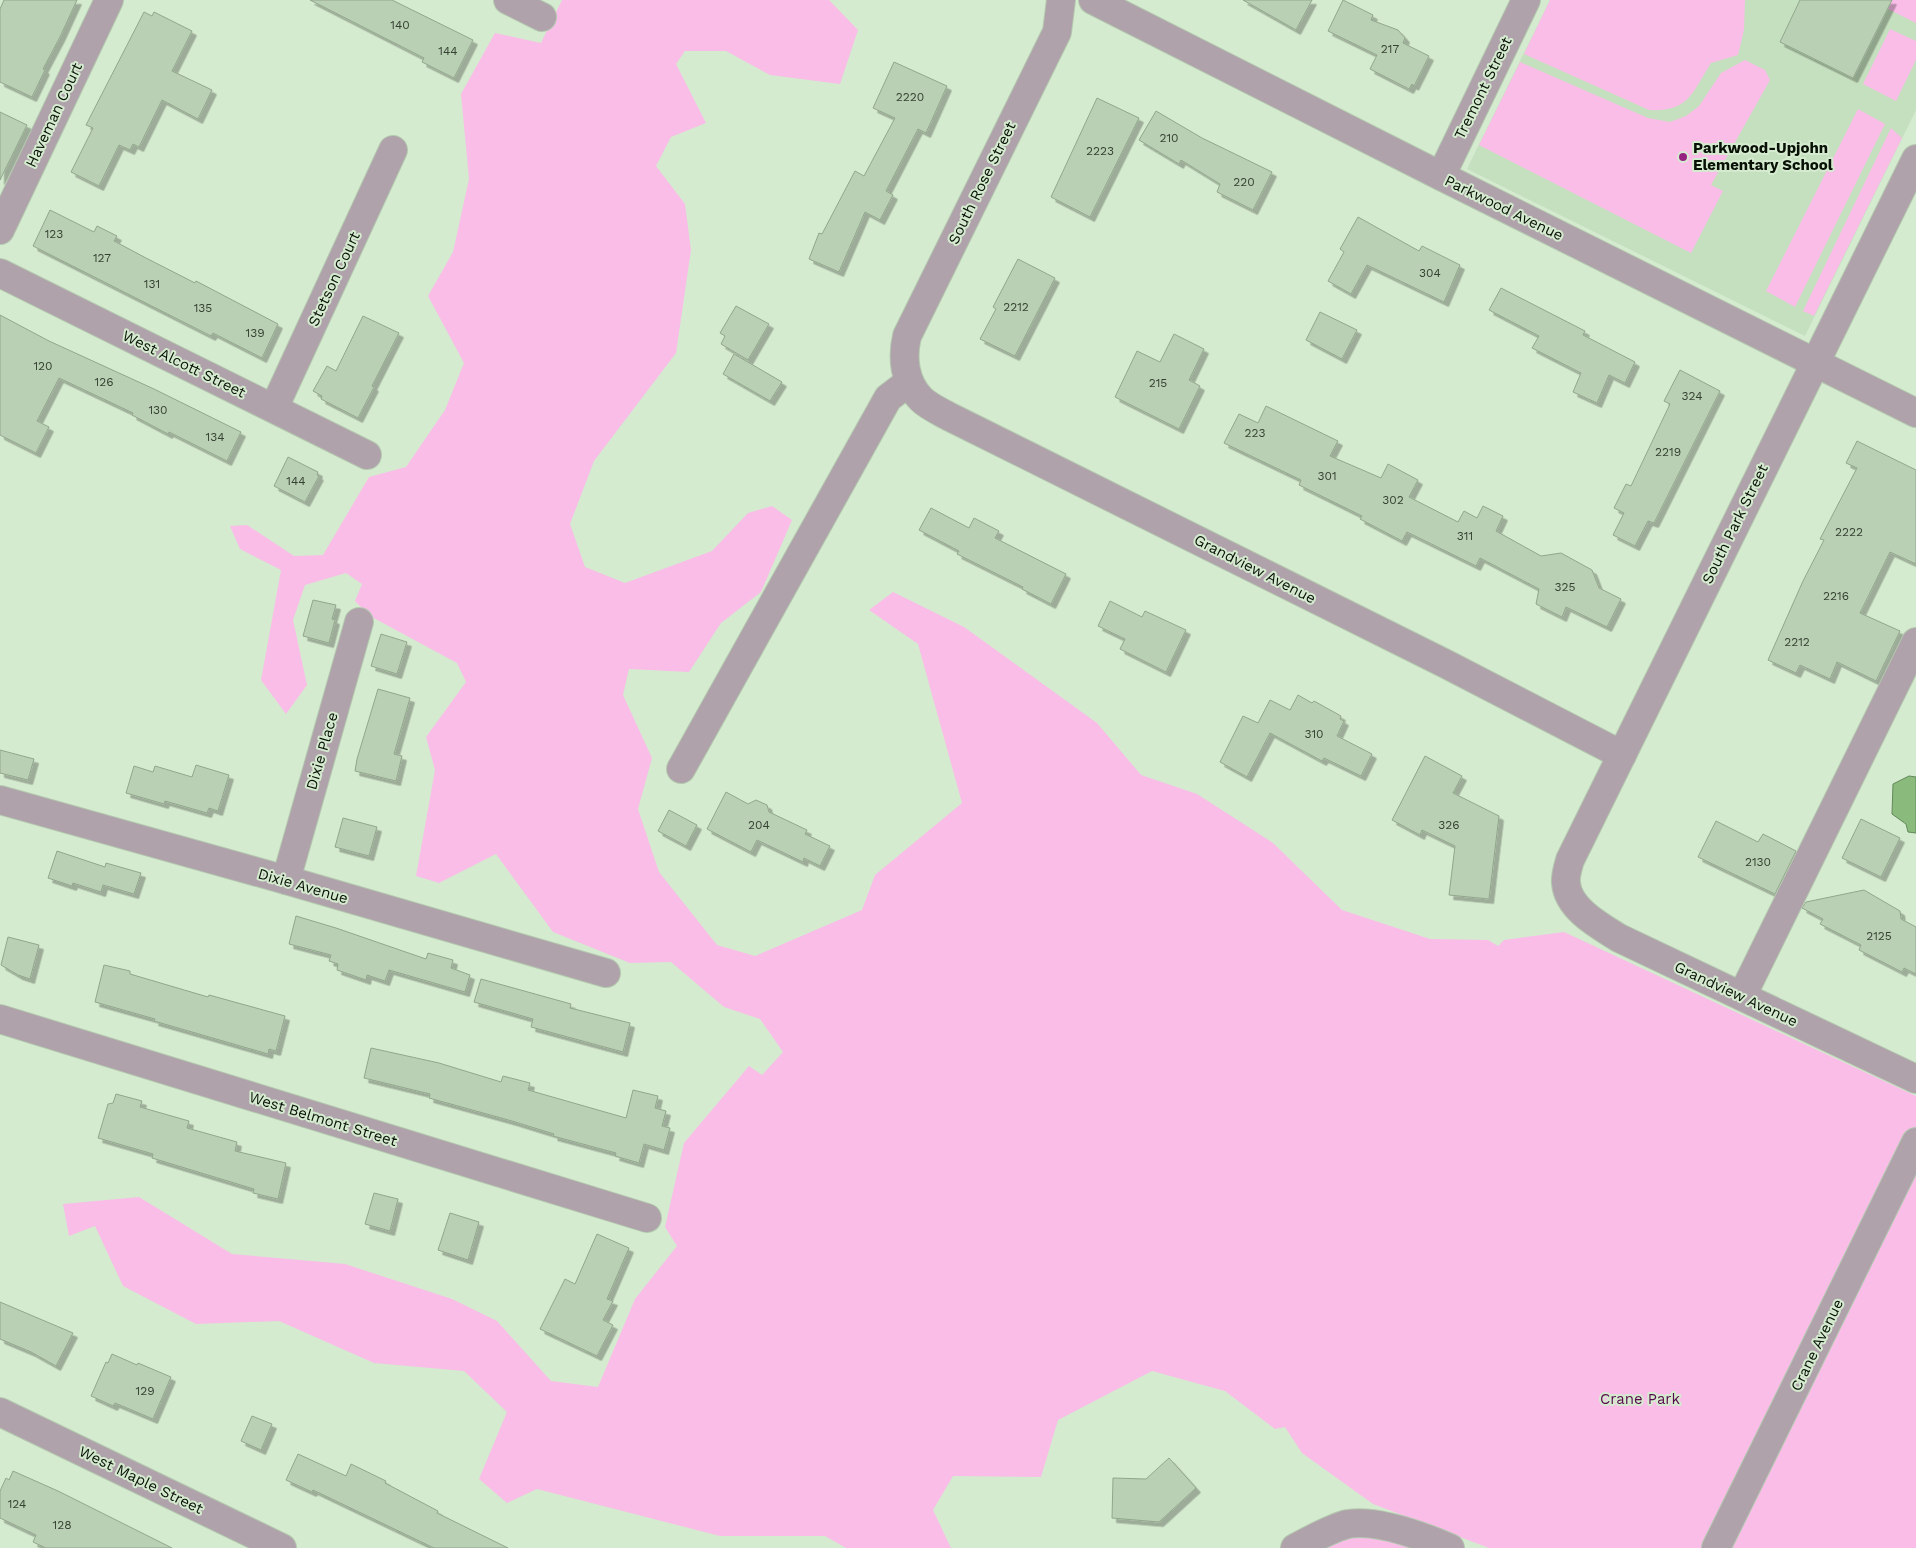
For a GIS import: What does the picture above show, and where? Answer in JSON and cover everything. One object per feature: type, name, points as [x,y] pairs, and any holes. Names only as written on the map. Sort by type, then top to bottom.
[{"type":"street","name":"Haveman Court","points":[[0,230],[109,0]]},
{"type":"street","points":[[508,0],[542,18]]},
{"type":"street","name":"South Rose Street","points":[[907,374],[904,352],[907,336],[1057,32],[1061,0]]},
{"type":"street","name":"Parkwood Avenue","points":[[1093,0],[1440,176],[1916,412]]},
{"type":"street","name":"Tremont Street","points":[[1440,176],[1526,0]]},
{"type":"street","name":"Stetson Court","points":[[274,408],[393,150]]},
{"type":"street","name":"South Park Street","points":[[1568,892],[1566,882],[1570,860],[1916,159]]},
{"type":"street","name":"West Alcott Street","points":[[0,273],[368,455]]},
{"type":"street","points":[[681,769],[888,398],[907,374]]},
{"type":"street","name":"Grandview Avenue","points":[[907,374],[921,399],[948,416],[1435,659],[1622,755]]},
{"type":"street","name":"Dixie Place","points":[[286,880],[359,622]]},
{"type":"street","points":[[1742,996],[1916,642]]},
{"type":"street","name":"Dixie Avenue","points":[[0,800],[286,880],[606,973]]},
{"type":"street","name":"Grandview Avenue","points":[[1568,892],[1577,907],[1589,918],[1619,938],[1916,1080]]},
{"type":"street","name":"West Belmont Street","points":[[0,1020],[647,1218]]},
{"type":"street","name":"Crane Avenue","points":[[1716,1548],[1916,1142]]},
{"type":"street","name":"West Maple Street","points":[[0,1412],[282,1548]]},
{"type":"street","points":[[1295,1548],[1347,1524],[1371,1524],[1433,1541],[1450,1548]]},
{"type":"shaded area","name":"Parkwood-Upjohn Elementary School","points":[[1550,0],[1916,0],[1916,110],[1805,336],[1467,169]]},
{"type":"shaded area","points":[[1909,776],[1916,777],[1916,833],[1908,832],[1906,824],[1892,814],[1893,784]]},
{"type":"green space","name":"Crane Park","points":[[562,0],[829,0],[858,30],[840,84],[770,75],[726,51],[685,51],[676,64],[706,123],[671,137],[656,166],[685,204],[691,250],[676,353],[594,461],[570,524],[585,567],[625,583],[712,551],[748,513],[772,506],[792,520],[761,592],[721,623],[689,672],[629,669],[623,695],[652,758],[638,809],[659,872],[717,945],[755,956],[862,910],[875,875],[962,803],[918,644],[869,610],[893,592],[964,627],[1097,723],[1141,775],[1197,794],[1273,843],[1342,910],[1430,939],[1488,940],[1498,946],[1504,940],[1564,932],[1916,1096],[1916,1548],[1489,1548],[1373,1504],[1302,1453],[1285,1427],[1275,1429],[1225,1391],[1152,1371],[1058,1420],[1041,1477],[953,1476],[933,1510],[951,1548],[846,1548],[825,1536],[720,1536],[537,1489],[507,1503],[479,1479],[507,1412],[464,1371],[374,1363],[279,1321],[196,1324],[123,1286],[95,1226],[69,1236],[63,1204],[139,1197],[232,1254],[345,1264],[452,1299],[497,1321],[551,1381],[598,1387],[635,1299],[677,1246],[665,1227],[684,1143],[749,1066],[762,1075],[783,1052],[760,1019],[724,1007],[671,962],[630,963],[553,932],[496,854],[439,883],[416,876],[435,770],[426,737],[466,682],[457,663],[370,616],[355,601],[362,584],[346,573],[305,585],[293,620],[307,685],[286,714],[261,680],[281,570],[240,549],[230,526],[247,525],[294,556],[323,555],[369,477],[406,467],[445,410],[464,363],[428,296],[453,252],[469,179],[461,94],[495,33],[541,43]]},
{"type":"green space","points":[[1550,0],[1745,0],[1744,30],[1738,55],[1711,63],[1694,92],[1681,104],[1673,108],[1649,110],[1524,54]]},
{"type":"green space","points":[[1892,0],[1916,0],[1916,23],[1888,9]]},
{"type":"green space","points":[[1890,29],[1916,41],[1916,60],[1896,101],[1863,84]]},
{"type":"green space","points":[[1745,60],[1765,70],[1770,80],[1711,185],[1723,191],[1691,253],[1479,145],[1520,62],[1648,118],[1670,122],[1686,116],[1699,106],[1721,73]]},
{"type":"green space","points":[[1858,109],[1885,124],[1795,307],[1766,291]]},
{"type":"green space","points":[[1891,128],[1902,138],[1814,316],[1803,311]]},
{"type":"green space","points":[[1360,1532],[1422,1548],[1313,1548]]},
{"type":"building","points":[[4,0],[77,0],[43,69],[45,70],[32,97],[0,82],[0,9]]},
{"type":"building","points":[[310,0],[392,0],[473,40],[454,78],[422,62],[424,58]]},
{"type":"building","points":[[1243,0],[1312,0],[1296,30]]},
{"type":"building","points":[[1343,0],[1373,15],[1371,20],[1398,30],[1405,38],[1403,43],[1429,56],[1414,86],[1412,84],[1409,89],[1370,69],[1377,55],[1328,31]]},
{"type":"building","points":[[1800,0],[1892,0],[1853,78],[1780,42]]},
{"type":"building","points":[[144,12],[152,16],[154,12],[192,31],[172,71],[212,90],[198,119],[162,100],[139,147],[133,144],[130,150],[119,145],[99,186],[71,172],[93,128],[86,125]]},
{"type":"building","points":[[894,62],[947,86],[926,133],[918,129],[886,191],[893,195],[880,220],[865,212],[839,272],[809,259],[819,233],[822,234],[855,171],[864,176],[895,118],[873,108]]},
{"type":"building","points":[[1097,98],[1139,118],[1090,217],[1051,197]]},
{"type":"building","points":[[1156,111],[1202,138],[1272,172],[1253,210],[1217,192],[1220,184],[1181,160],[1179,164],[1139,140]]},
{"type":"building","points":[[0,112],[27,125],[0,180]]},
{"type":"building","points":[[50,210],[94,232],[97,226],[117,236],[114,241],[278,324],[262,358],[213,333],[211,336],[33,246]]},
{"type":"building","points":[[1358,217],[1419,251],[1422,246],[1460,265],[1444,302],[1367,265],[1351,294],[1328,281],[1344,252],[1340,249]]},
{"type":"building","points":[[1018,259],[1055,278],[1015,356],[980,339],[996,309],[993,307]]},
{"type":"building","points":[[1501,288],[1585,331],[1583,335],[1635,362],[1625,383],[1609,375],[1597,403],[1573,392],[1581,373],[1532,348],[1539,336],[1489,310]]},
{"type":"building","points":[[736,306],[769,324],[748,360],[721,344],[725,336],[720,333]]},
{"type":"building","points":[[1320,312],[1357,330],[1342,359],[1306,340]]},
{"type":"building","points":[[0,315],[49,341],[154,389],[241,432],[227,461],[169,432],[168,434],[132,415],[133,413],[59,378],[37,421],[49,427],[36,453],[0,435]]},
{"type":"building","points":[[363,316],[399,333],[358,418],[321,399],[322,396],[313,391],[327,366],[336,371]]},
{"type":"building","points":[[1174,334],[1204,349],[1189,380],[1200,386],[1179,429],[1115,397],[1137,351],[1160,362]]},
{"type":"building","points":[[734,354],[782,382],[770,401],[723,374]]},
{"type":"building","points":[[1680,370],[1720,391],[1654,523],[1648,521],[1635,546],[1613,535],[1624,513],[1614,508],[1626,484],[1631,486],[1670,404],[1664,401]]},
{"type":"building","points":[[1266,406],[1338,441],[1330,456],[1381,478],[1388,464],[1418,480],[1409,497],[1458,522],[1464,511],[1477,518],[1483,506],[1503,516],[1496,531],[1541,556],[1561,553],[1592,570],[1599,588],[1621,599],[1607,627],[1566,607],[1562,617],[1536,604],[1539,589],[1480,558],[1476,566],[1407,532],[1402,541],[1360,519],[1362,516],[1299,485],[1301,480],[1224,443],[1239,414],[1258,423]]},
{"type":"building","points":[[1857,441],[1916,470],[1916,564],[1890,552],[1860,613],[1900,631],[1876,681],[1837,662],[1830,679],[1800,665],[1796,673],[1768,660],[1803,581],[1824,540],[1820,539],[1857,468],[1846,463]]},
{"type":"building","points":[[288,457],[318,472],[317,475],[319,476],[305,502],[274,486]]},
{"type":"building","points":[[931,508],[969,528],[974,518],[999,531],[995,538],[1066,574],[1051,604],[1022,589],[1023,587],[957,554],[959,551],[919,530]]},
{"type":"building","points":[[313,600],[336,605],[332,619],[335,620],[329,643],[303,636]]},
{"type":"building","points":[[1110,601],[1142,617],[1145,611],[1186,630],[1166,672],[1120,649],[1125,639],[1098,626]]},
{"type":"building","points":[[381,634],[407,642],[397,674],[371,666]]},
{"type":"building","points":[[378,689],[410,698],[394,754],[402,756],[396,781],[355,771]]},
{"type":"building","points":[[1298,695],[1312,703],[1314,701],[1341,716],[1340,719],[1344,721],[1337,736],[1372,754],[1361,776],[1324,758],[1322,761],[1270,733],[1247,777],[1220,762],[1243,716],[1258,723],[1270,700],[1290,710]]},
{"type":"building","points":[[0,750],[34,759],[28,780],[0,773]]},
{"type":"building","points":[[1425,756],[1462,776],[1453,793],[1499,816],[1489,899],[1449,895],[1455,846],[1422,830],[1420,835],[1392,820]]},
{"type":"building","points":[[196,765],[229,775],[218,811],[209,808],[207,813],[165,801],[164,804],[126,793],[134,766],[153,772],[155,766],[192,777]]},
{"type":"building","points":[[726,792],[748,804],[756,800],[767,805],[769,812],[807,830],[805,834],[830,846],[820,866],[804,858],[803,862],[757,840],[751,852],[707,829]]},
{"type":"building","points":[[669,810],[697,825],[686,846],[658,831]]},
{"type":"building","points":[[343,818],[377,827],[369,856],[335,847]]},
{"type":"building","points":[[1861,819],[1900,838],[1881,877],[1842,858]]},
{"type":"building","points":[[1716,821],[1758,842],[1763,834],[1796,851],[1775,894],[1698,857]]},
{"type":"building","points":[[57,851],[105,867],[106,863],[141,873],[134,894],[103,885],[101,892],[73,883],[72,886],[48,878]]},
{"type":"building","points":[[1864,890],[1900,911],[1901,919],[1916,927],[1916,974],[1904,968],[1902,972],[1859,950],[1861,945],[1820,924],[1823,919],[1802,908],[1806,902]]},
{"type":"building","points":[[296,916],[426,959],[428,953],[453,960],[451,968],[470,975],[465,992],[389,970],[385,981],[367,975],[366,980],[337,970],[338,964],[329,961],[331,955],[289,944]]},
{"type":"building","points":[[8,937],[39,945],[30,979],[18,975],[1,965]]},
{"type":"building","points":[[104,965],[130,971],[130,974],[208,997],[209,995],[285,1016],[276,1051],[269,1049],[268,1054],[95,1002]]},
{"type":"building","points":[[481,979],[571,1004],[570,1008],[630,1023],[623,1052],[531,1027],[533,1019],[474,1002]]},
{"type":"building","points":[[371,1048],[439,1063],[501,1082],[503,1076],[530,1083],[528,1090],[626,1118],[633,1090],[658,1096],[655,1108],[666,1111],[662,1126],[670,1128],[664,1150],[644,1144],[639,1163],[615,1156],[616,1153],[429,1098],[430,1094],[364,1078]]},
{"type":"building","points":[[116,1094],[142,1101],[140,1107],[189,1121],[187,1128],[237,1142],[235,1151],[286,1163],[278,1199],[253,1193],[254,1189],[152,1158],[153,1154],[98,1138],[108,1104],[113,1103]]},
{"type":"building","points":[[374,1193],[398,1199],[390,1231],[365,1224]]},
{"type":"building","points":[[450,1213],[479,1222],[468,1260],[438,1250]]},
{"type":"building","points":[[597,1234],[629,1248],[607,1299],[613,1301],[603,1320],[613,1325],[597,1356],[540,1329],[565,1279],[575,1284]]},
{"type":"building","points":[[0,1302],[73,1333],[56,1366],[31,1352],[0,1339]]},
{"type":"building","points":[[112,1354],[171,1377],[153,1419],[115,1403],[113,1406],[91,1396],[106,1362],[108,1363]]},
{"type":"building","points":[[252,1416],[272,1424],[261,1450],[241,1441]]},
{"type":"building","points":[[298,1454],[346,1476],[351,1464],[386,1481],[385,1483],[438,1511],[437,1513],[508,1548],[434,1548],[313,1490],[312,1492],[286,1480]]},
{"type":"building","points":[[1169,1458],[1196,1488],[1159,1522],[1112,1518],[1113,1478],[1146,1479]]},
{"type":"building","points":[[13,1471],[58,1491],[172,1548],[46,1548],[33,1542],[36,1535],[0,1518],[0,1491],[6,1478],[9,1480]]},
{"type":"place","name":"Parkwood-Upjohn Elementary School","points":[[1683,157]]}]
